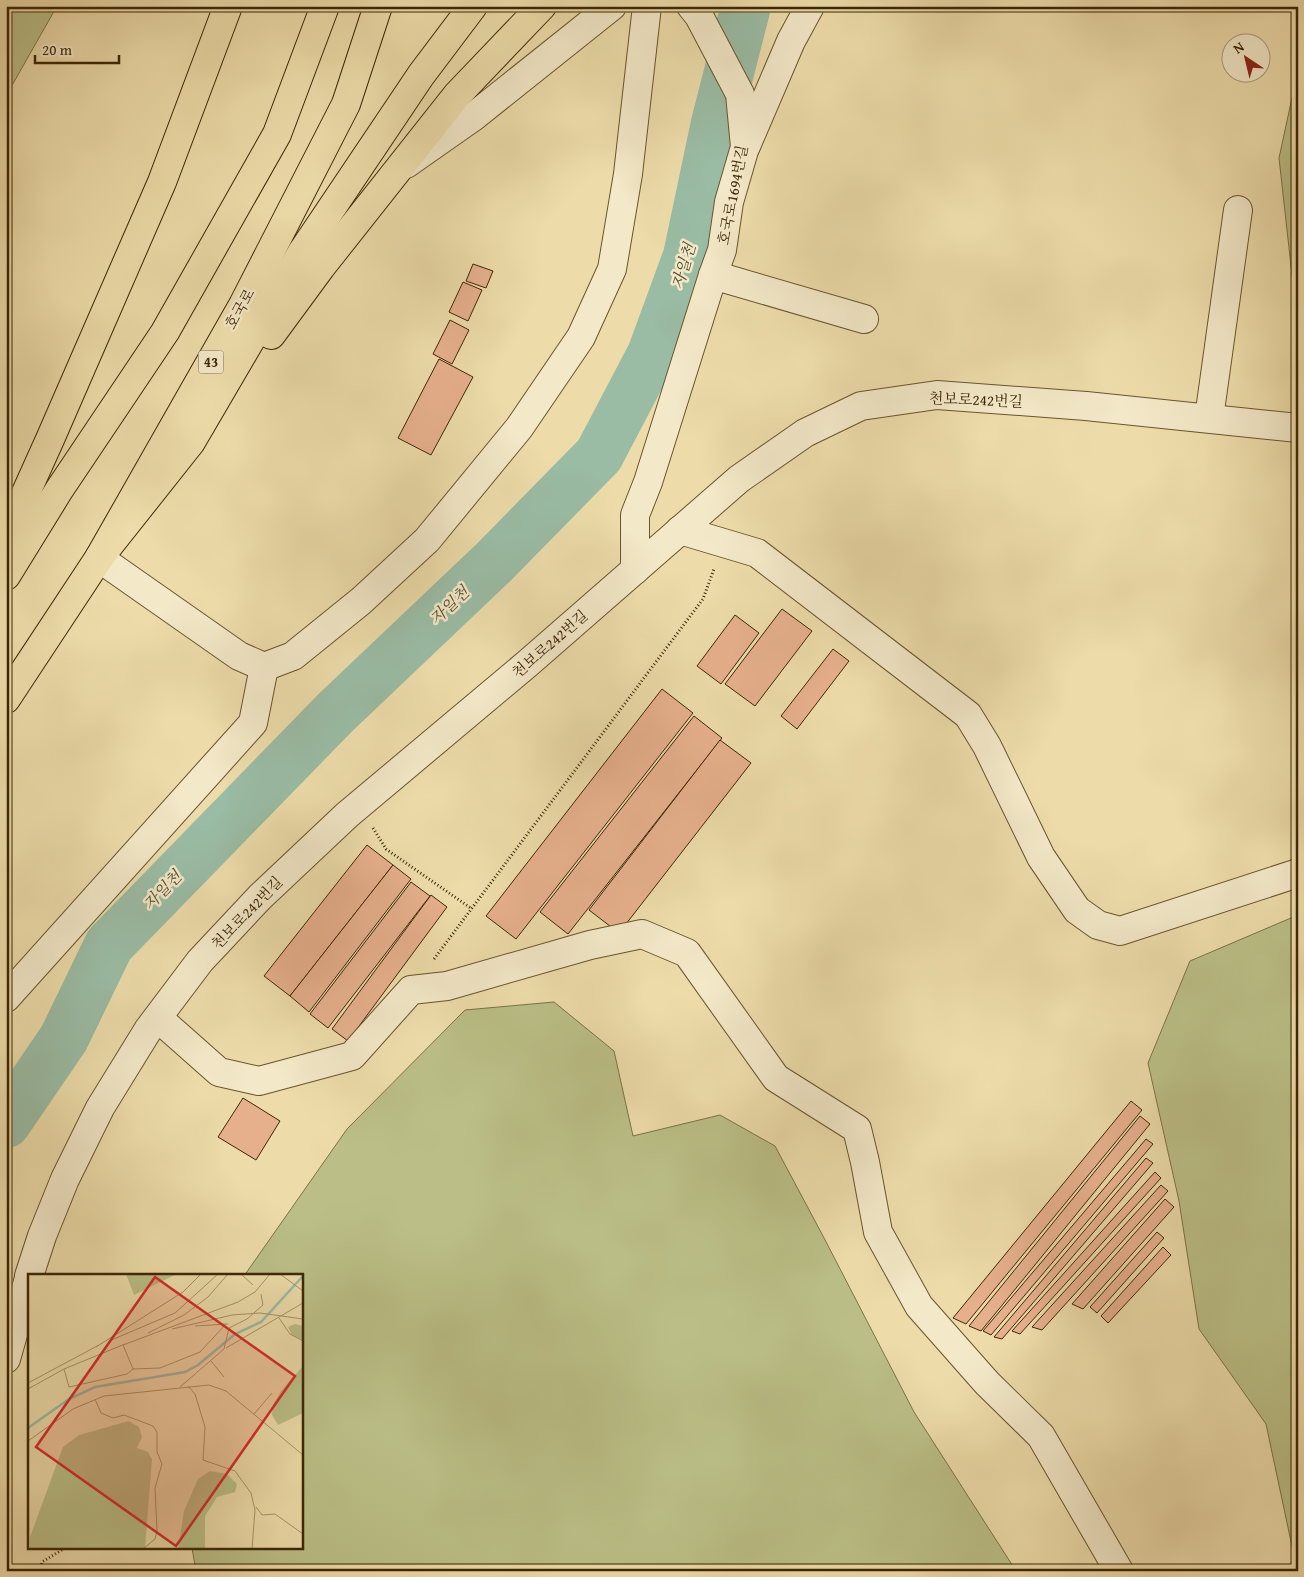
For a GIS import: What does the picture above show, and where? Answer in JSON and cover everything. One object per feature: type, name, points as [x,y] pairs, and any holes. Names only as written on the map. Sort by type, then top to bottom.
[{"type":"main road","points":[[6,536],[162,182],[228,6]]},
{"type":"main road","points":[[6,576],[59,490],[165,332],[277,134],[325,6]]},
{"type":"main road","name":"호국로","points":[[6,699],[99,558],[243,305],[342,113],[378,6]]},
{"type":"main road","points":[[191,442],[302,252],[421,75],[473,6]]},
{"type":"main road","points":[[99,558],[191,442],[322,267],[458,95],[542,6]]},
{"type":"street","points":[[399,169],[473,117],[612,6]]},
{"type":"street","points":[[99,558],[239,656],[264,667],[293,656],[361,601],[427,540],[519,428],[581,337],[612,269],[628,174],[647,6]]},
{"type":"street","points":[[745,147],[791,41],[810,6]]},
{"type":"street","name":"호국로1694번길","points":[[635,570],[635,515],[648,482],[722,250],[729,202],[745,147],[740,94],[695,11]]},
{"type":"street","points":[[1209,418],[1238,210]]},
{"type":"street","points":[[713,275],[864,319]]},
{"type":"street","name":"천보로242번길","points":[[30,1274],[42,1236],[65,1179],[105,1100],[158,1018],[200,961],[260,897],[359,805],[527,664],[756,466],[805,433],[861,406],[936,395],[1086,406],[1298,428]]},
{"type":"street","points":[[680,530],[757,553],[968,714],[987,746],[1041,857],[1076,910],[1098,925],[1120,930],[1298,872]]},
{"type":"street","points":[[6,998],[253,723],[264,667]]},
{"type":"street","points":[[158,1018],[219,1072],[260,1081],[352,1056],[411,990],[447,986],[590,945],[642,934],[687,953],[776,1078],[857,1128],[878,1232],[919,1306],[987,1383],[1041,1436],[1119,1571]]},
{"type":"street","name":"천보로242번길","points":[[6,1359],[28,1281]]},
{"type":"path","points":[[411,990],[703,599],[723,543]]},
{"type":"path","points":[[359,805],[386,849],[472,909]]},
{"type":"path","points":[[40,1571],[42,1562],[62,1550]]},
{"type":"green space","points":[[6,6],[57,6],[6,96]]},
{"type":"green space","points":[[1298,70],[1298,291],[1293,284],[1279,158]]},
{"type":"green space","points":[[1298,915],[1298,1557],[1293,1551],[1266,1424],[1199,1329],[1179,1201],[1148,1063],[1190,961]]},
{"type":"green space","points":[[554,1002],[614,1051],[633,1136],[720,1115],[775,1146],[914,1412],[1016,1571],[196,1571],[192,1550],[302,1550],[302,1274],[245,1274],[347,1129],[465,1010]]},
{"type":"building","points":[[473,264],[493,271],[486,288],[466,281]]},
{"type":"building","points":[[463,282],[482,290],[468,321],[449,312]]},
{"type":"building","points":[[450,320],[469,330],[452,364],[433,354]]},
{"type":"building","points":[[439,359],[473,377],[431,455],[398,438]]},
{"type":"building","points":[[782,609],[812,631],[755,706],[725,684]]},
{"type":"building","points":[[735,615],[759,633],[721,684],[697,666]]},
{"type":"building","points":[[833,649],[849,661],[797,729],[781,716]]},
{"type":"building","points":[[662,689],[693,713],[516,939],[486,916]]},
{"type":"building","points":[[694,716],[722,738],[568,934],[540,912]]},
{"type":"building","points":[[720,740],[751,763],[619,933],[589,910]]},
{"type":"building","points":[[367,845],[393,865],[290,996],[264,976]]},
{"type":"building","points":[[393,865],[411,879],[309,1012],[290,996]]},
{"type":"building","points":[[411,882],[430,896],[328,1028],[310,1014]]},
{"type":"building","points":[[431,895],[447,907],[348,1041],[332,1029]]},
{"type":"building","points":[[243,1098],[280,1121],[256,1160],[218,1137]]},
{"type":"building","points":[[1131,1101],[1142,1110],[966,1324],[953,1318]]},
{"type":"building","points":[[1140,1116],[1150,1124],[981,1331],[969,1326]]},
{"type":"building","points":[[1146,1139],[1153,1144],[991,1335],[983,1331]]},
{"type":"building","points":[[1146,1158],[1153,1163],[1002,1339],[994,1337]]},
{"type":"building","points":[[1155,1172],[1161,1178],[1020,1334],[1012,1331]]},
{"type":"building","points":[[1161,1185],[1168,1191],[1042,1330],[1032,1327]]},
{"type":"building","points":[[1165,1199],[1174,1207],[1083,1309],[1072,1304]]},
{"type":"building","points":[[1157,1232],[1164,1238],[1097,1313],[1090,1307]]},
{"type":"building","points":[[1163,1247],[1171,1255],[1108,1323],[1101,1316]]},
{"type":"waterway","name":"자일천","points":[[6,1123],[64,1038],[109,945],[335,713],[493,563],[599,455],[652,354],[688,256],[716,123],[746,6]]}]
